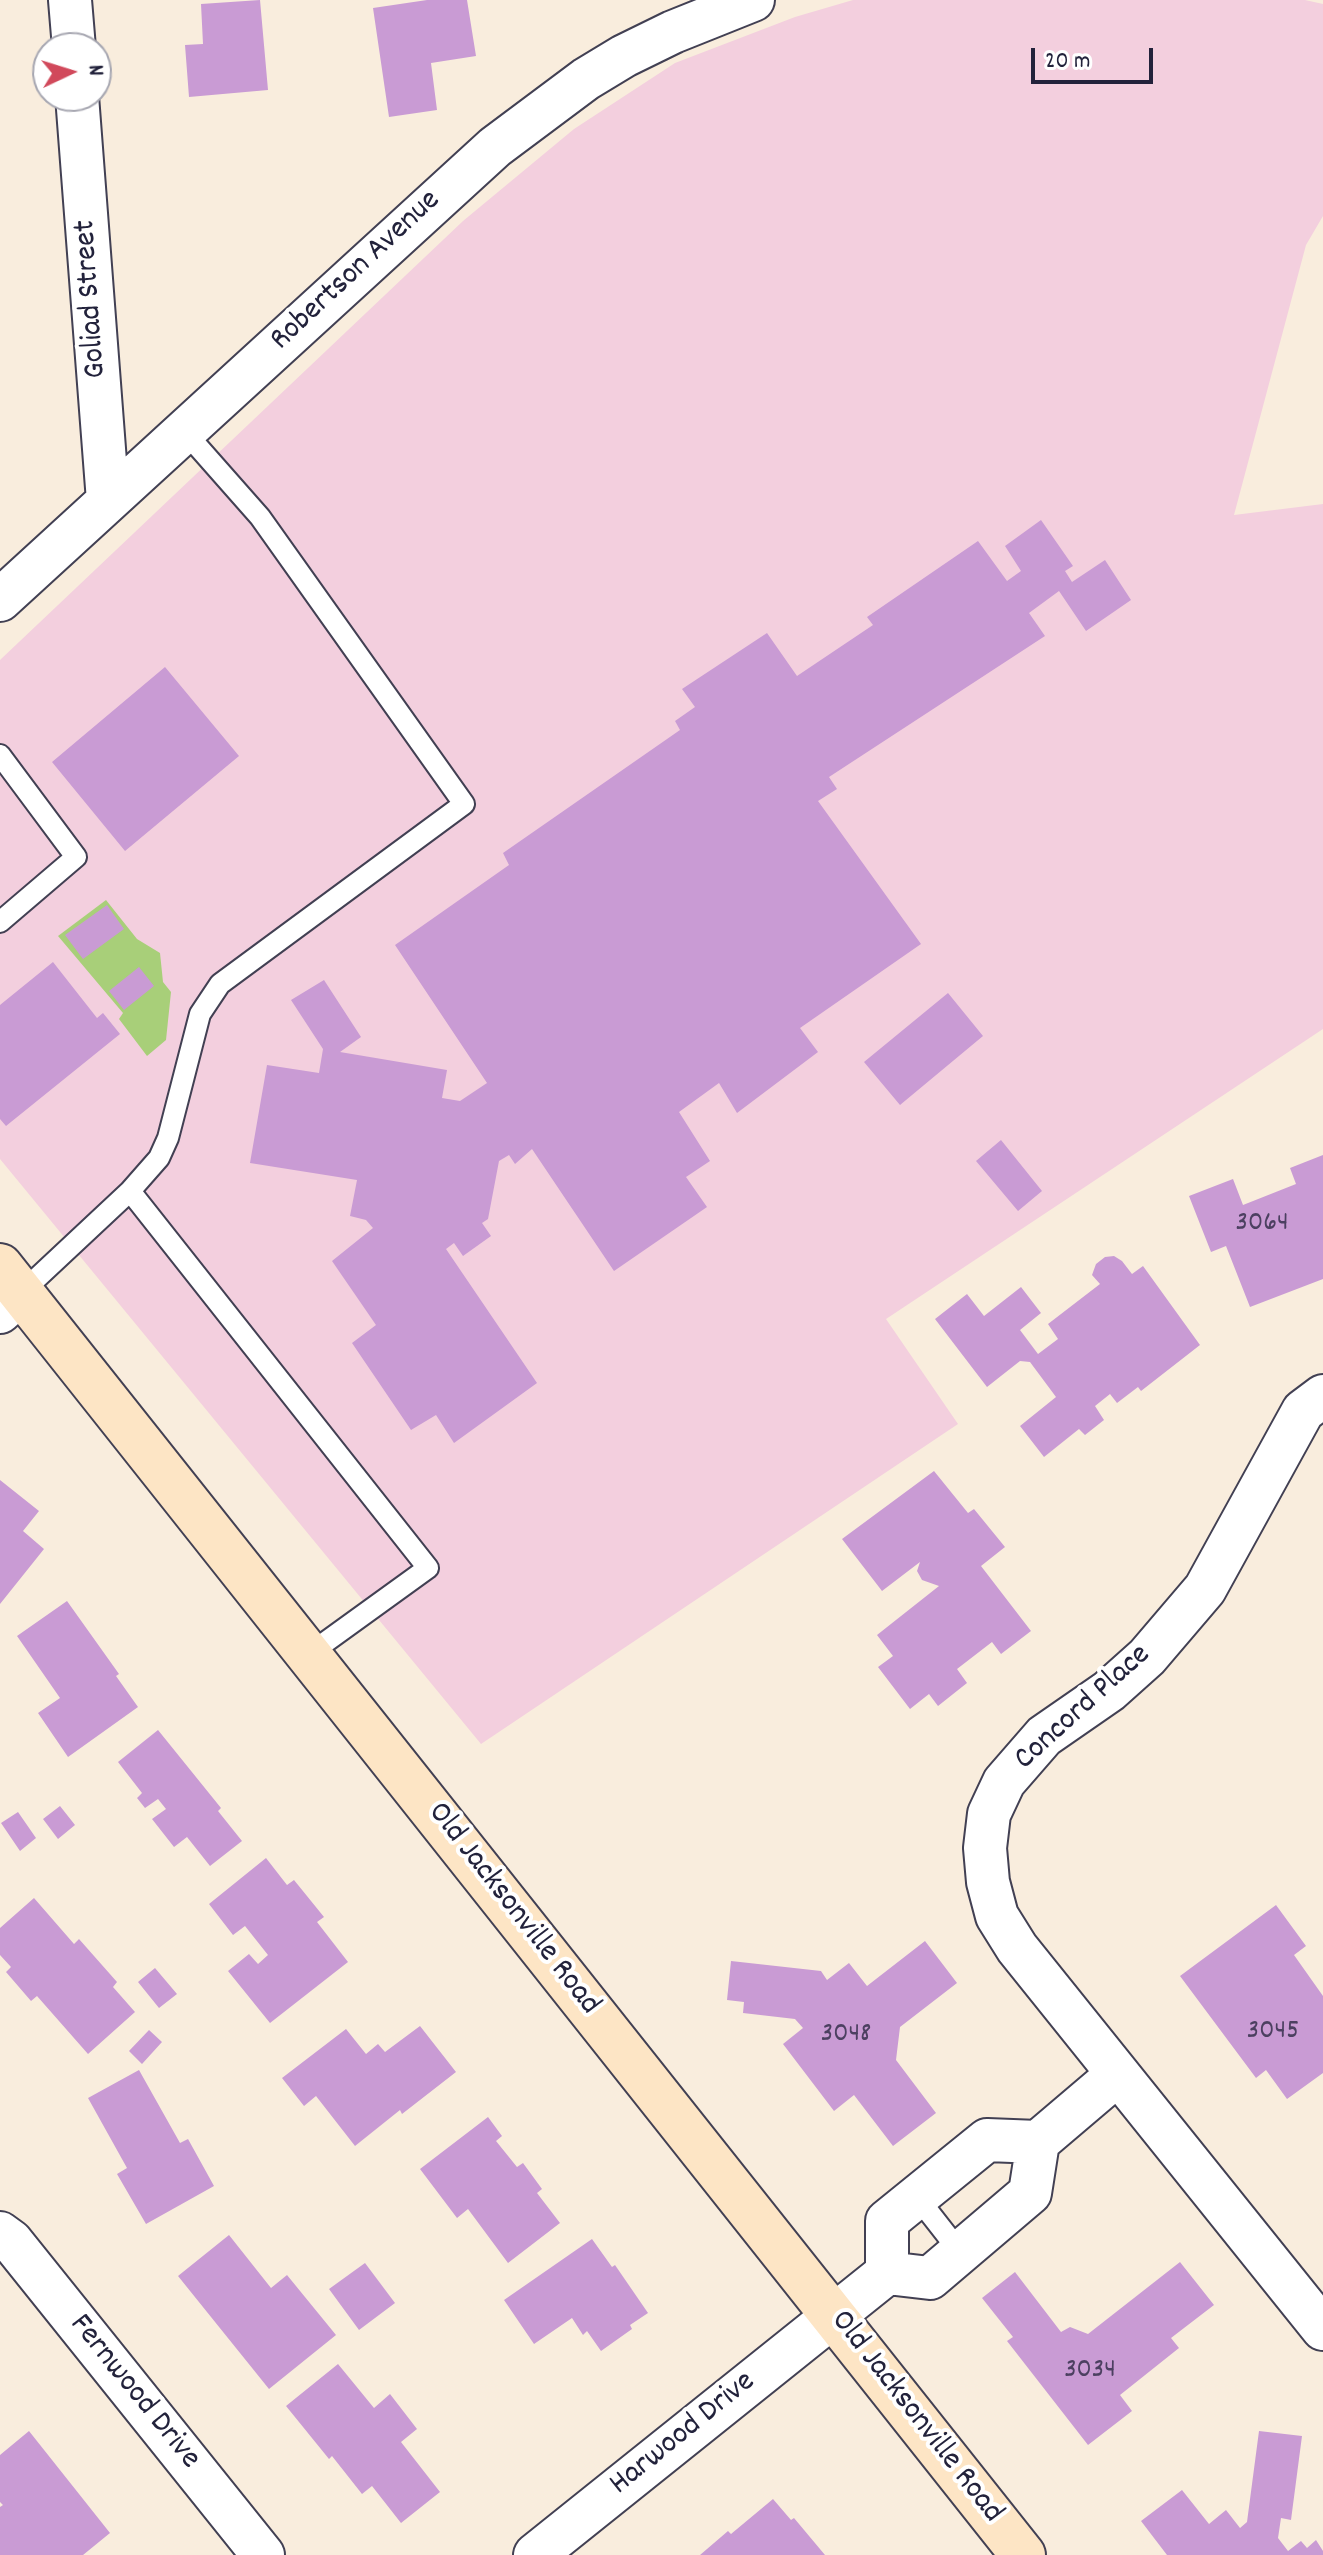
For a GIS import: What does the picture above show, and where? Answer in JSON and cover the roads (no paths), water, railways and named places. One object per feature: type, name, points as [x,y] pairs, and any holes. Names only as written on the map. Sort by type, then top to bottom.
[{"type":"main road","name":"Old Jacksonville Road","points":[[7,1290],[309,1654],[1023,2555]]},
{"type":"street","points":[[70,0],[73,32]]},
{"type":"street","name":"Robertson Avenue","points":[[0,600],[506,138],[586,79],[624,56],[741,2]]},
{"type":"street","name":"Goliad Street","points":[[78,112],[108,501]]},
{"type":"street","name":"Concord Place","points":[[1323,1396],[1303,1411],[1205,1589],[1147,1657],[1119,1682],[1044,1736],[1004,1782],[989,1814],[985,1848],[988,1882],[997,1916],[1017,1948],[1323,2329]]},
{"type":"street","points":[[834,2315],[887,2273],[930,2278],[1030,2193],[1038,2142],[1118,2074]]},
{"type":"street","points":[[887,2273],[887,2221],[987,2140],[1038,2142]]},
{"type":"street","name":"Fernwood Drive","points":[[0,2233],[11,2241],[263,2555]]},
{"type":"street","name":"Harwood Drive","points":[[535,2555],[834,2315]]},
{"type":"lane","points":[[7,1290],[130,1191],[159,1158],[168,1138],[200,1014],[220,984],[464,804],[260,517],[185,432]]},
{"type":"lane","points":[[0,755],[76,857],[0,922]]},
{"type":"lane","points":[[130,1191],[428,1568],[309,1654]]},
{"type":"lane","points":[[917,2197],[960,2252]]}]
